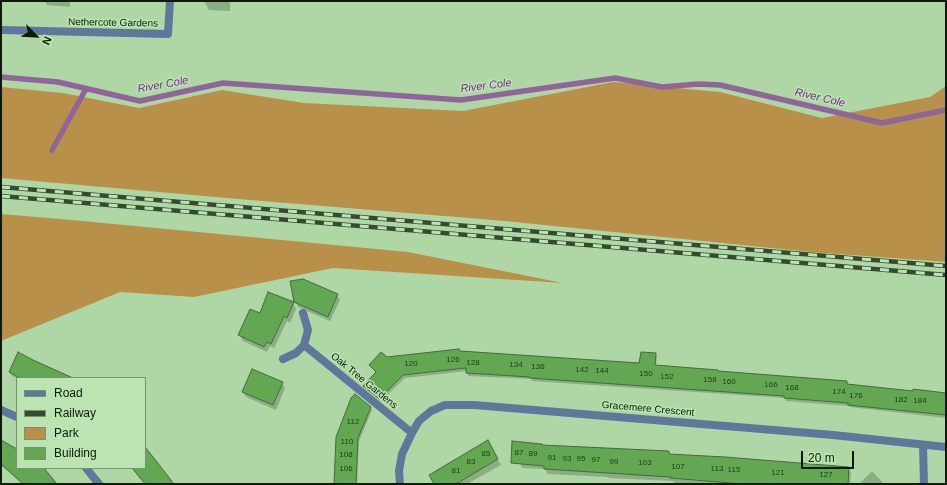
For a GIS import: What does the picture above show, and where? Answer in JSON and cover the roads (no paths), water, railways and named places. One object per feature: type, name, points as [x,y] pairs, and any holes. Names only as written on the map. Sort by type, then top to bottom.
[{"type":"street","name":"Nethercote Gardens","points":[[1,30],[168,34],[170,1]]},
{"type":"street","points":[[283,359],[296,353],[304,345],[308,330],[303,313]]},
{"type":"street","name":"Oak Tree Gardens","points":[[304,345],[412,433]]},
{"type":"street","name":"Gracemere Crescent","points":[[400,484],[399,471],[402,454],[412,433],[419,421],[431,411],[444,405],[474,405],[825,434],[946,447]]},
{"type":"street","points":[[1,410],[16,417]]},
{"type":"street","points":[[923,445],[924,484]]},
{"type":"street","points":[[87,469],[99,484]]},
{"type":"waterway","name":"River Cole","points":[[1,77],[58,82],[140,101],[223,83],[461,100],[615,78],[662,87],[698,84],[720,85],[882,123],[946,110]]},
{"type":"waterway","points":[[52,150],[86,89]]},
{"type":"railway","points":[[1,187],[946,266]]},
{"type":"railway","points":[[1,196],[946,275]]}]
